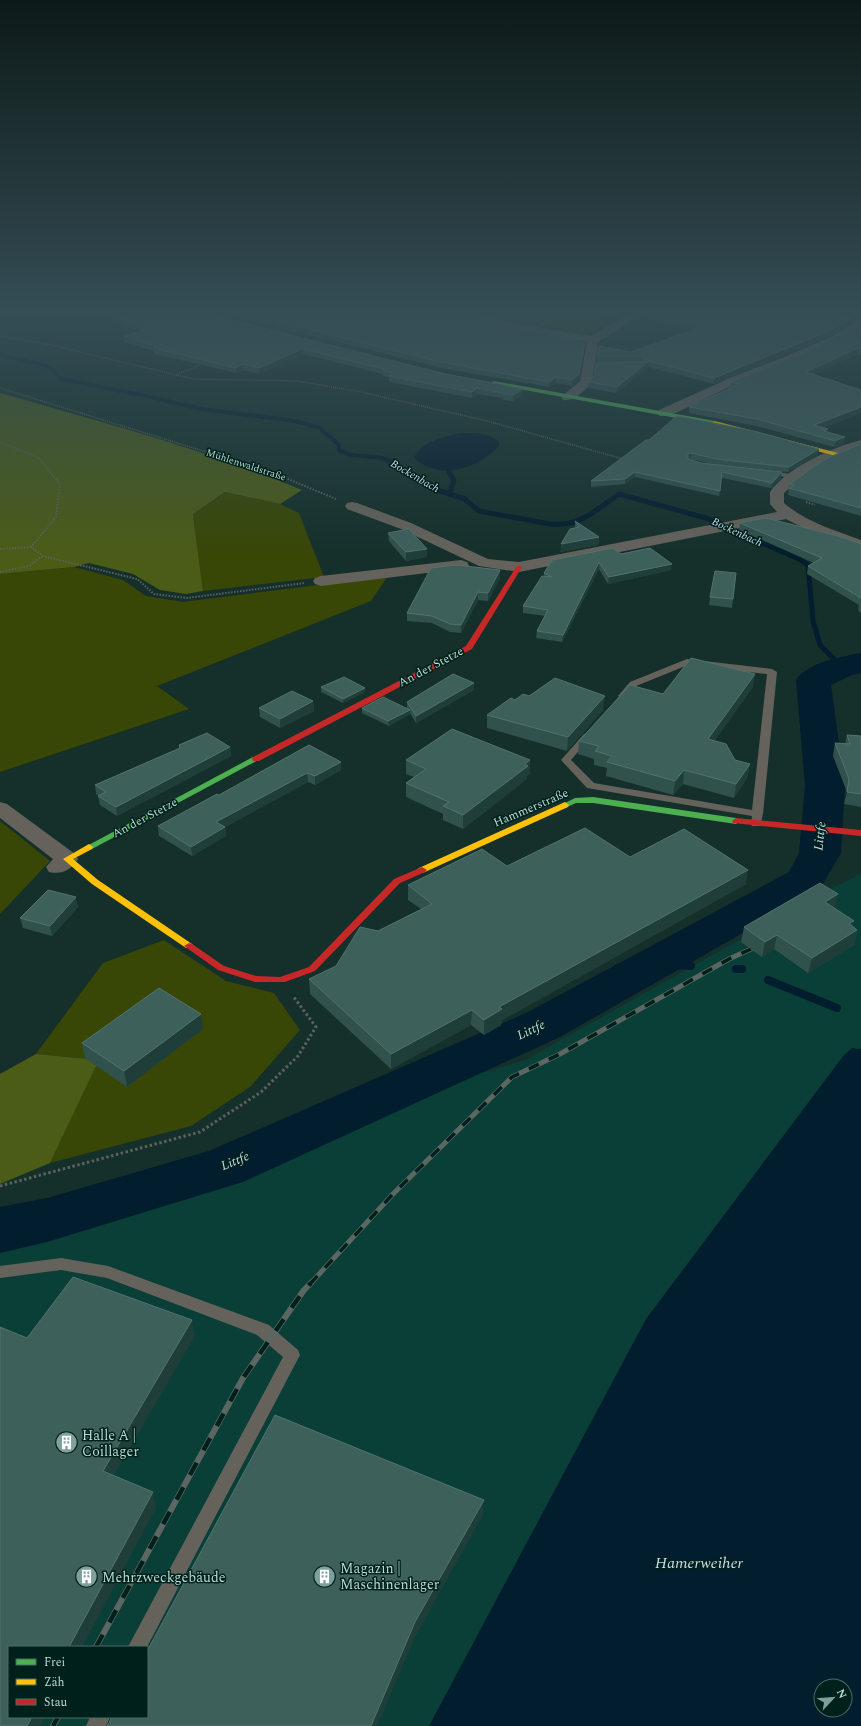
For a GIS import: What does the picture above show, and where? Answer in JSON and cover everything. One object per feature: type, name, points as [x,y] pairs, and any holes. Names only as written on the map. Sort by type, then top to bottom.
[{"type":"street","points":[[554,395],[664,413],[756,431],[836,454]]},
{"type":"street","points":[[664,413],[704,395]]},
{"type":"street","points":[[861,444],[836,454],[794,477],[777,492],[777,504],[789,514],[808,525],[861,545]]},
{"type":"street","points":[[352,506],[406,526],[485,563]]},
{"type":"street","points":[[321,581],[485,563],[519,567],[789,514]]},
{"type":"street","name":"An der Stetze","points":[[62,863],[469,647],[519,567]]},
{"type":"street","name":"Hammerstraße","points":[[281,980],[312,969],[397,881],[575,801],[593,800],[757,819],[788,828],[861,834]]},
{"type":"street","points":[[0,808],[62,863],[95,882],[221,968],[255,979],[281,980]]},
{"type":"lane","points":[[762,471],[785,474],[794,477]]},
{"type":"lane","points":[[592,731],[566,760],[591,786],[757,819],[772,672],[687,662],[633,684],[618,702]]},
{"type":"lane","points":[[0,1272],[61,1264],[108,1272],[263,1330],[292,1355],[138,1646]]},
{"type":"path","name":"Mühlenwaldstraße","points":[[21,395],[272,472],[352,506]]},
{"type":"path","points":[[372,395],[487,421],[626,460]]},
{"type":"path","points":[[0,442],[38,458],[60,484],[56,517],[31,547]]},
{"type":"path","points":[[0,549],[31,547],[42,556],[137,579],[154,594],[187,598],[321,581]]},
{"type":"path","points":[[0,572],[29,566],[42,556]]},
{"type":"path","points":[[0,1186],[200,1132],[261,1092],[298,1056],[316,1027],[281,980]]},
{"type":"shaded area","points":[[861,874],[861,1726],[0,1726],[0,1217],[525,1060],[834,887]]},
{"type":"green space","points":[[0,395],[5,395],[190,449],[265,475],[302,490],[280,504],[225,492],[193,514],[203,591],[186,594],[160,590],[133,574],[89,563],[74,567],[0,574]]},
{"type":"green space","points":[[225,492],[280,504],[299,513],[324,577],[203,591],[193,514]]},
{"type":"green space","points":[[74,567],[123,580],[146,596],[183,602],[388,576],[371,601],[157,686],[189,709],[0,772],[0,574]]},
{"type":"green space","points":[[0,821],[50,861],[0,914]]},
{"type":"green space","points":[[164,940],[226,981],[274,993],[300,1030],[250,1087],[191,1126],[50,1163],[99,1060],[36,1054],[103,963]]},
{"type":"green space","points":[[36,1054],[99,1060],[50,1163],[0,1184],[0,1074]]},
{"type":"water","points":[[461,433],[476,433],[490,436],[499,442],[499,446],[480,461],[458,469],[435,469],[424,465],[414,458],[422,447],[441,438]]},
{"type":"water","name":"Hamerweiher","points":[[852,1048],[861,1049],[861,1726],[429,1726],[646,1319],[844,1055]]},
{"type":"building","points":[[716,395],[861,395],[861,407],[814,425],[828,429],[824,431],[845,437],[835,441],[757,419],[689,407]]},
{"type":"building","points":[[677,416],[754,431],[819,449],[789,467],[716,459],[691,453],[688,454],[688,459],[701,463],[782,472],[772,483],[722,472],[720,491],[635,472],[625,479],[591,481],[646,440],[649,440]]},
{"type":"building","points":[[861,444],[861,508],[789,488],[794,485],[789,485],[813,467],[832,456]]},
{"type":"building","points":[[766,518],[838,536],[861,544],[861,598],[808,566],[822,558],[740,523]]},
{"type":"building","points":[[575,521],[599,537],[561,544],[570,529],[579,527]]},
{"type":"building","points":[[409,529],[427,549],[406,552],[388,533]]},
{"type":"building","points":[[613,548],[621,554],[650,548],[672,564],[609,577],[599,562],[563,635],[537,631],[548,610],[523,606],[542,576],[552,577],[544,573],[552,560]]},
{"type":"building","points":[[456,565],[500,570],[488,593],[478,592],[461,625],[450,624],[432,616],[407,613],[431,568]]},
{"type":"building","points":[[715,571],[736,573],[733,599],[710,597]]},
{"type":"building","points":[[691,658],[755,674],[708,739],[726,744],[735,760],[750,764],[736,784],[684,770],[675,781],[607,762],[612,756],[595,751],[599,746],[579,741],[630,685],[663,694]]},
{"type":"building","points":[[453,674],[474,683],[416,716],[407,702]]},
{"type":"building","points":[[344,677],[365,688],[343,699],[321,687]]},
{"type":"building","points":[[555,678],[605,696],[568,737],[487,715],[511,698],[515,700],[523,694],[529,696]]},
{"type":"building","points":[[292,691],[313,701],[280,719],[259,708]]},
{"type":"building","points":[[383,697],[410,710],[388,721],[362,708]]},
{"type":"building","points":[[452,729],[530,760],[525,764],[528,766],[463,815],[443,806],[449,802],[406,783],[426,769],[406,760]]},
{"type":"building","points":[[207,733],[230,747],[116,807],[98,796],[106,792],[95,785],[180,748],[179,745]]},
{"type":"building","points":[[847,735],[861,736],[861,794],[847,792],[849,779],[835,743],[850,744]]},
{"type":"building","points":[[309,745],[341,762],[315,776],[307,773],[216,822],[225,827],[191,847],[158,826],[217,794],[219,795]]},
{"type":"building","points":[[585,828],[630,857],[684,829],[748,870],[499,1007],[502,1009],[484,1020],[472,1010],[391,1054],[309,979],[336,966],[360,927],[378,931],[432,904],[408,885],[482,849],[507,866]]},
{"type":"building","points":[[820,883],[838,894],[825,902],[854,921],[849,923],[857,930],[812,958],[777,935],[765,942],[744,927]]},
{"type":"building","points":[[48,890],[76,897],[50,926],[20,918]]},
{"type":"building","points":[[159,988],[201,1014],[124,1071],[82,1043]]},
{"type":"building","name":"Halle A | Coillager","points":[[73,1277],[192,1320],[103,1471],[153,1492],[70,1646],[8,1646],[8,1718],[31,1718],[27,1726],[0,1726],[0,1327],[27,1338]]},
{"type":"building","name":"Magazin | Maschinenlager","points":[[275,1415],[484,1500],[415,1622],[371,1726],[107,1726],[111,1718],[148,1718],[148,1649]]},
{"type":"waterway","name":"Bockenbach","points":[[139,395],[201,409],[296,421],[320,428],[339,445],[339,450],[344,453],[385,459],[394,463],[407,473]]},
{"type":"waterway","name":"Bockenbach","points":[[405,472],[431,488],[465,499],[479,511],[550,524],[570,523],[579,520],[619,494],[706,518],[799,559],[808,565],[813,621],[820,645],[842,667]]},
{"type":"waterway","points":[[449,472],[454,480],[450,494]]},
{"type":"waterway","name":"Littfe","points":[[0,1230],[47,1220],[224,1167],[543,1025],[805,880],[820,853],[825,786],[813,680],[842,667],[861,663]]},
{"type":"waterway","points":[[654,964],[691,966]]},
{"type":"waterway","points":[[736,969],[742,969]]},
{"type":"waterway","points":[[768,980],[837,1008]]},
{"type":"railway","points":[[310,1284],[393,1194],[512,1077],[560,1054],[729,959],[751,949]]},
{"type":"railway","points":[[97,1646],[243,1378],[304,1290],[310,1284]]},
{"type":"railway","points":[[53,1726],[57,1718]]},
{"type":"traffic: fast","points":[[558,395],[715,423]]},
{"type":"traffic: fast","points":[[89,847],[256,759]]},
{"type":"traffic: fast","points":[[565,805],[575,801],[593,800],[736,821]]},
{"type":"traffic: slow","points":[[715,423],[836,454]]},
{"type":"traffic: slow","points":[[422,870],[565,805]]},
{"type":"traffic: slow","points":[[89,847],[67,859],[95,882],[189,946]]},
{"type":"traffic: jam","points":[[256,759],[469,647],[519,567]]},
{"type":"traffic: jam","points":[[736,821],[861,833]]},
{"type":"traffic: jam","points":[[189,946],[221,968],[255,979],[281,980],[312,969],[397,881],[422,870]]},
{"type":"place","name":"Halle A | Coillager","points":[[66,1443]]},
{"type":"place","name":"Magazin | Maschinenlager","points":[[324,1576]]},
{"type":"place","name":"Mehrzweckgebäude","points":[[87,1577]]}]
